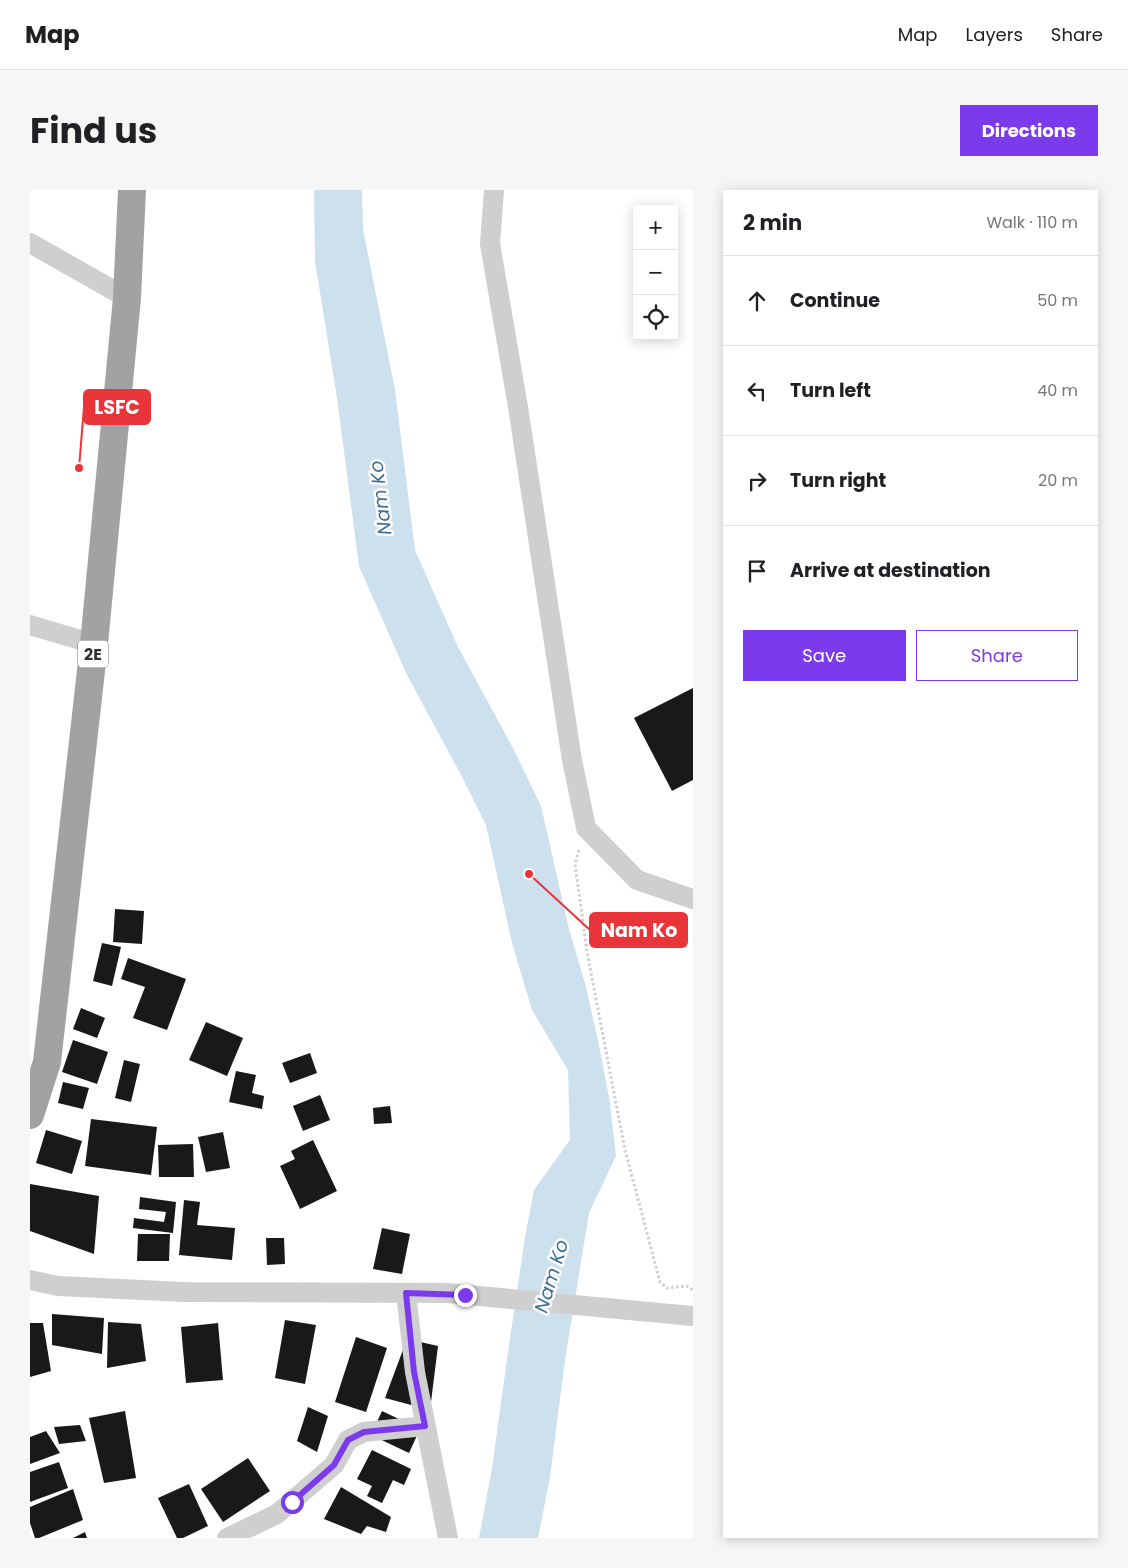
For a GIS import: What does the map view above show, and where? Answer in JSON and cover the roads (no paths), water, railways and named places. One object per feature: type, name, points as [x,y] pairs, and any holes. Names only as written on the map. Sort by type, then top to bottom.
[{"type":"highway","name":"2E","points":[[30,1115],[47,1062],[94,644],[127,298],[132,190]]},
{"type":"street","points":[[494,190],[490,244],[518,407],[572,760],[586,828],[637,880],[693,899]]},
{"type":"street","points":[[30,243],[127,298]]},
{"type":"street","points":[[30,625],[94,644]]},
{"type":"street","points":[[30,1272],[58,1286]]},
{"type":"street","points":[[30,1280],[58,1286],[184,1292],[446,1293],[691,1315]]},
{"type":"street","points":[[406,1293],[414,1372],[448,1538]]},
{"type":"street","points":[[227,1538],[277,1514],[334,1465],[348,1440],[364,1432],[425,1426]]},
{"type":"water","points":[[314,190],[362,190],[363,229],[395,390],[415,550],[458,647],[513,748],[541,806],[569,929],[586,987],[610,1103],[616,1156],[589,1213],[565,1360],[550,1477],[538,1538],[479,1538],[492,1468],[525,1237],[534,1190],[570,1140],[568,1070],[532,1010],[512,943],[486,825],[406,673],[359,566],[337,398],[315,261]]},
{"type":"place","name":"LSFC","points":[[79,468]]},
{"type":"place","name":"Nam Ko","points":[[529,874]]}]
